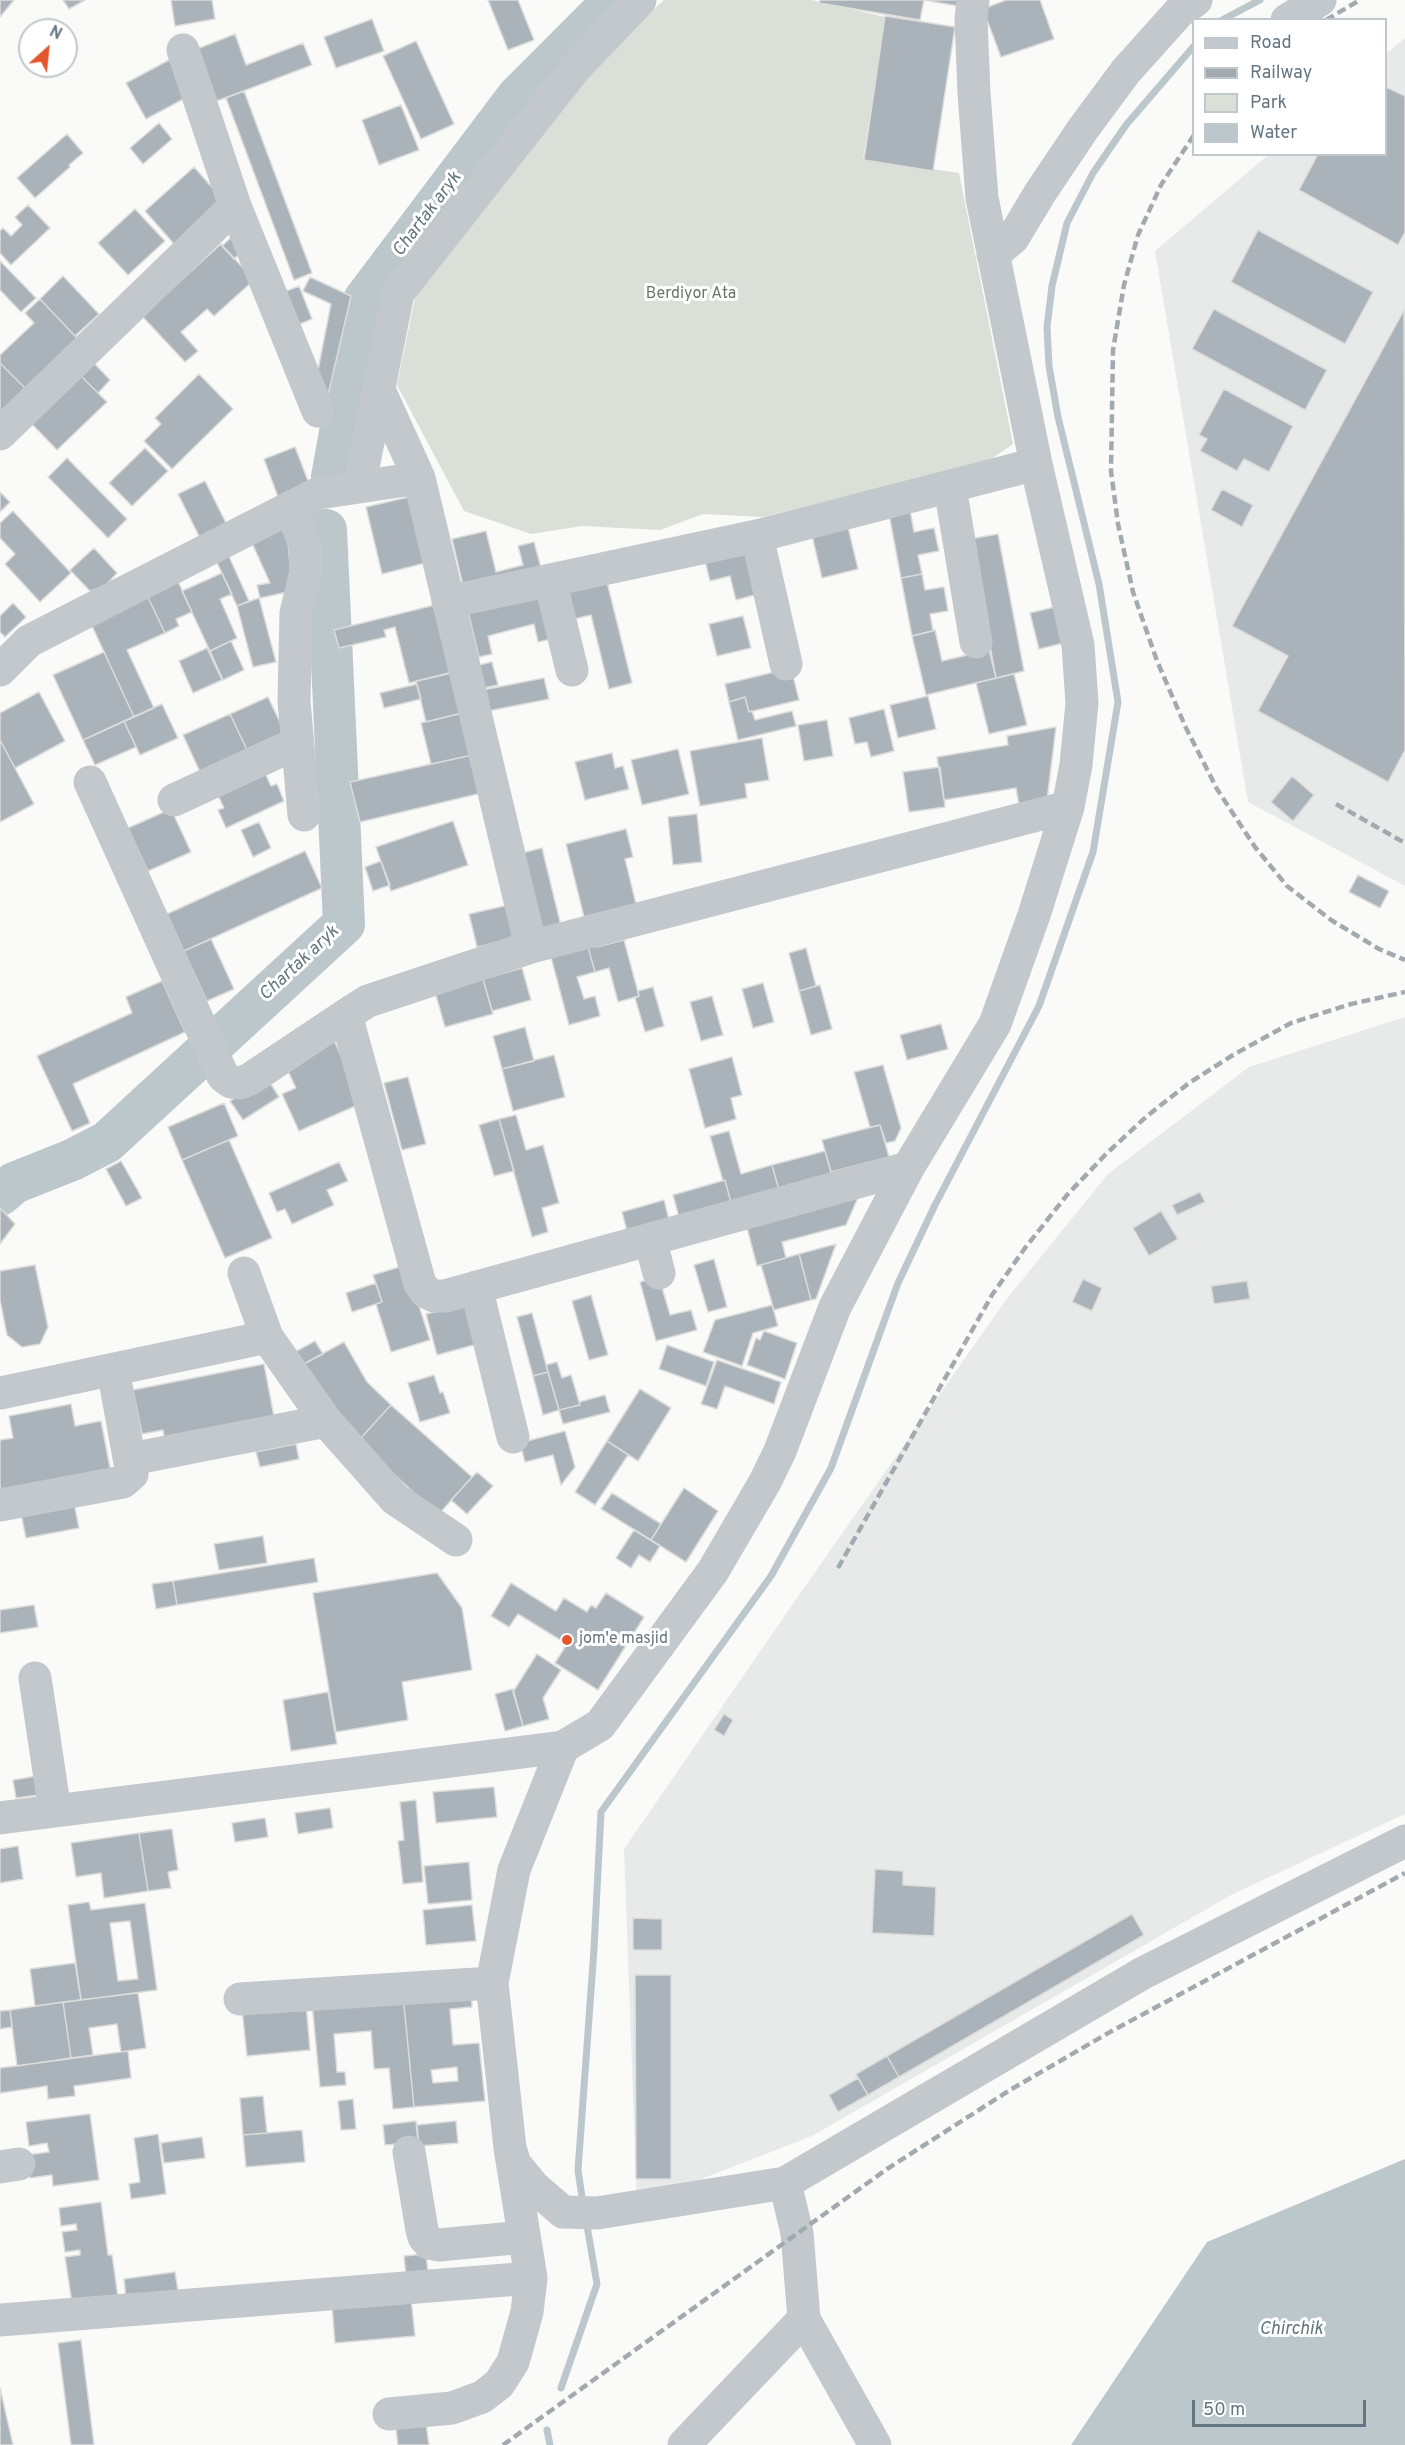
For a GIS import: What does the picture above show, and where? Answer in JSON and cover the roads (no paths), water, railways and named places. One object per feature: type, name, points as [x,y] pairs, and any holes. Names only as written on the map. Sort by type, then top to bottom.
[{"type":"street","points":[[359,487],[380,392],[398,293],[575,68],[640,0]]},
{"type":"street","points":[[0,1818],[563,1747],[600,1725],[712,1570],[749,1511],[780,1451],[835,1307],[908,1168],[995,1024],[1034,915],[1068,807],[1076,765],[1080,723],[1078,645],[1036,464],[982,198],[970,19],[973,0]]},
{"type":"street","points":[[1290,18],[1320,0]]},
{"type":"street","points":[[993,255],[1013,238],[1040,193],[1126,70],[1190,11]]},
{"type":"street","points":[[183,51],[235,206],[318,411]]},
{"type":"street","points":[[0,434],[235,206]]},
{"type":"street","points":[[380,392],[419,478],[531,947]]},
{"type":"street","points":[[448,602],[757,536],[1036,464]]},
{"type":"street","points":[[0,670],[29,641],[320,494],[419,478]]},
{"type":"street","points":[[950,486],[976,642]]},
{"type":"street","points":[[291,508],[305,545],[306,572],[296,613],[294,701],[304,815]]},
{"type":"street","points":[[757,536],[786,664]]},
{"type":"street","points":[[550,580],[572,670]]},
{"type":"street","points":[[174,800],[297,743]]},
{"type":"street","points":[[90,782],[223,1077],[231,1082],[241,1083],[368,1001],[531,947],[1068,807]]},
{"type":"street","points":[[346,1015],[420,1284],[426,1292],[434,1296],[445,1296],[908,1168]]},
{"type":"street","points":[[650,1239],[659,1273]]},
{"type":"street","points":[[244,1273],[267,1337],[326,1421],[395,1500],[456,1540]]},
{"type":"street","points":[[476,1287],[513,1437]]},
{"type":"street","points":[[0,1394],[267,1337]]},
{"type":"street","points":[[0,1505],[123,1482],[132,1474],[113,1369]]},
{"type":"street","points":[[131,1459],[326,1421]]},
{"type":"street","points":[[35,1678],[55,1811]]},
{"type":"street","points":[[389,2414],[452,2408],[482,2397],[499,2384],[513,2362],[527,2312],[531,2278],[510,2148],[492,1983],[514,1870],[563,1747]]},
{"type":"street","points":[[510,2148],[515,2164],[534,2187],[564,2212],[585,2213],[785,2183],[1143,1973],[1405,1841]]},
{"type":"street","points":[[240,1999],[492,1983]]},
{"type":"street","points":[[409,2151],[422,2230],[429,2243],[439,2245],[524,2237]]},
{"type":"street","points":[[785,2183],[797,2233],[804,2319],[872,2439]]},
{"type":"street","points":[[0,2320],[531,2278]]},
{"type":"street","points":[[684,2445],[804,2319]]},
{"type":"water","name":"Chirchik","points":[[1405,2159],[1405,2445],[1071,2445],[1207,2242]]},
{"type":"waterway","name":"Chartak aryk","points":[[332,477],[364,300],[518,96],[614,0]]},
{"type":"waterway","points":[[1226,18],[1260,0]]},
{"type":"waterway","points":[[583,2204],[578,2170],[601,1812],[771,1576],[831,1468],[898,1283],[935,1205],[1039,1006],[1093,852],[1118,702],[1099,584],[1058,417],[1049,366],[1047,327],[1052,286],[1067,223],[1093,173],[1126,125],[1192,48]]},
{"type":"waterway","name":"Chartak aryk","points":[[0,1195],[14,1183],[72,1160],[107,1142],[344,924],[326,530]]},
{"type":"waterway","points":[[561,2388],[597,2284],[586,2220]]},
{"type":"waterway","points":[[547,2430],[550,2445]]},
{"type":"railway","points":[[1329,18],[1360,0]]},
{"type":"railway","points":[[1192,138],[1161,185],[1138,235],[1124,285],[1113,350],[1111,471],[1118,524],[1133,592],[1157,661],[1186,728],[1217,789],[1255,847],[1287,886],[1331,920],[1379,949],[1405,960]]},
{"type":"railway","points":[[1336,804],[1405,843]]},
{"type":"railway","points":[[838,1568],[992,1295],[1025,1248],[1067,1195],[1106,1154],[1147,1116],[1189,1083],[1233,1055],[1291,1023],[1351,1004],[1405,992]]},
{"type":"railway","points":[[503,2445],[887,2169],[1010,2090],[1110,2032],[1405,1873]]},
{"type":"place","name":"jom'e masjid","points":[[567,1640]]},
{"type":"park label","name":"Berdiyor Ata","points":[[691,295]]}]
